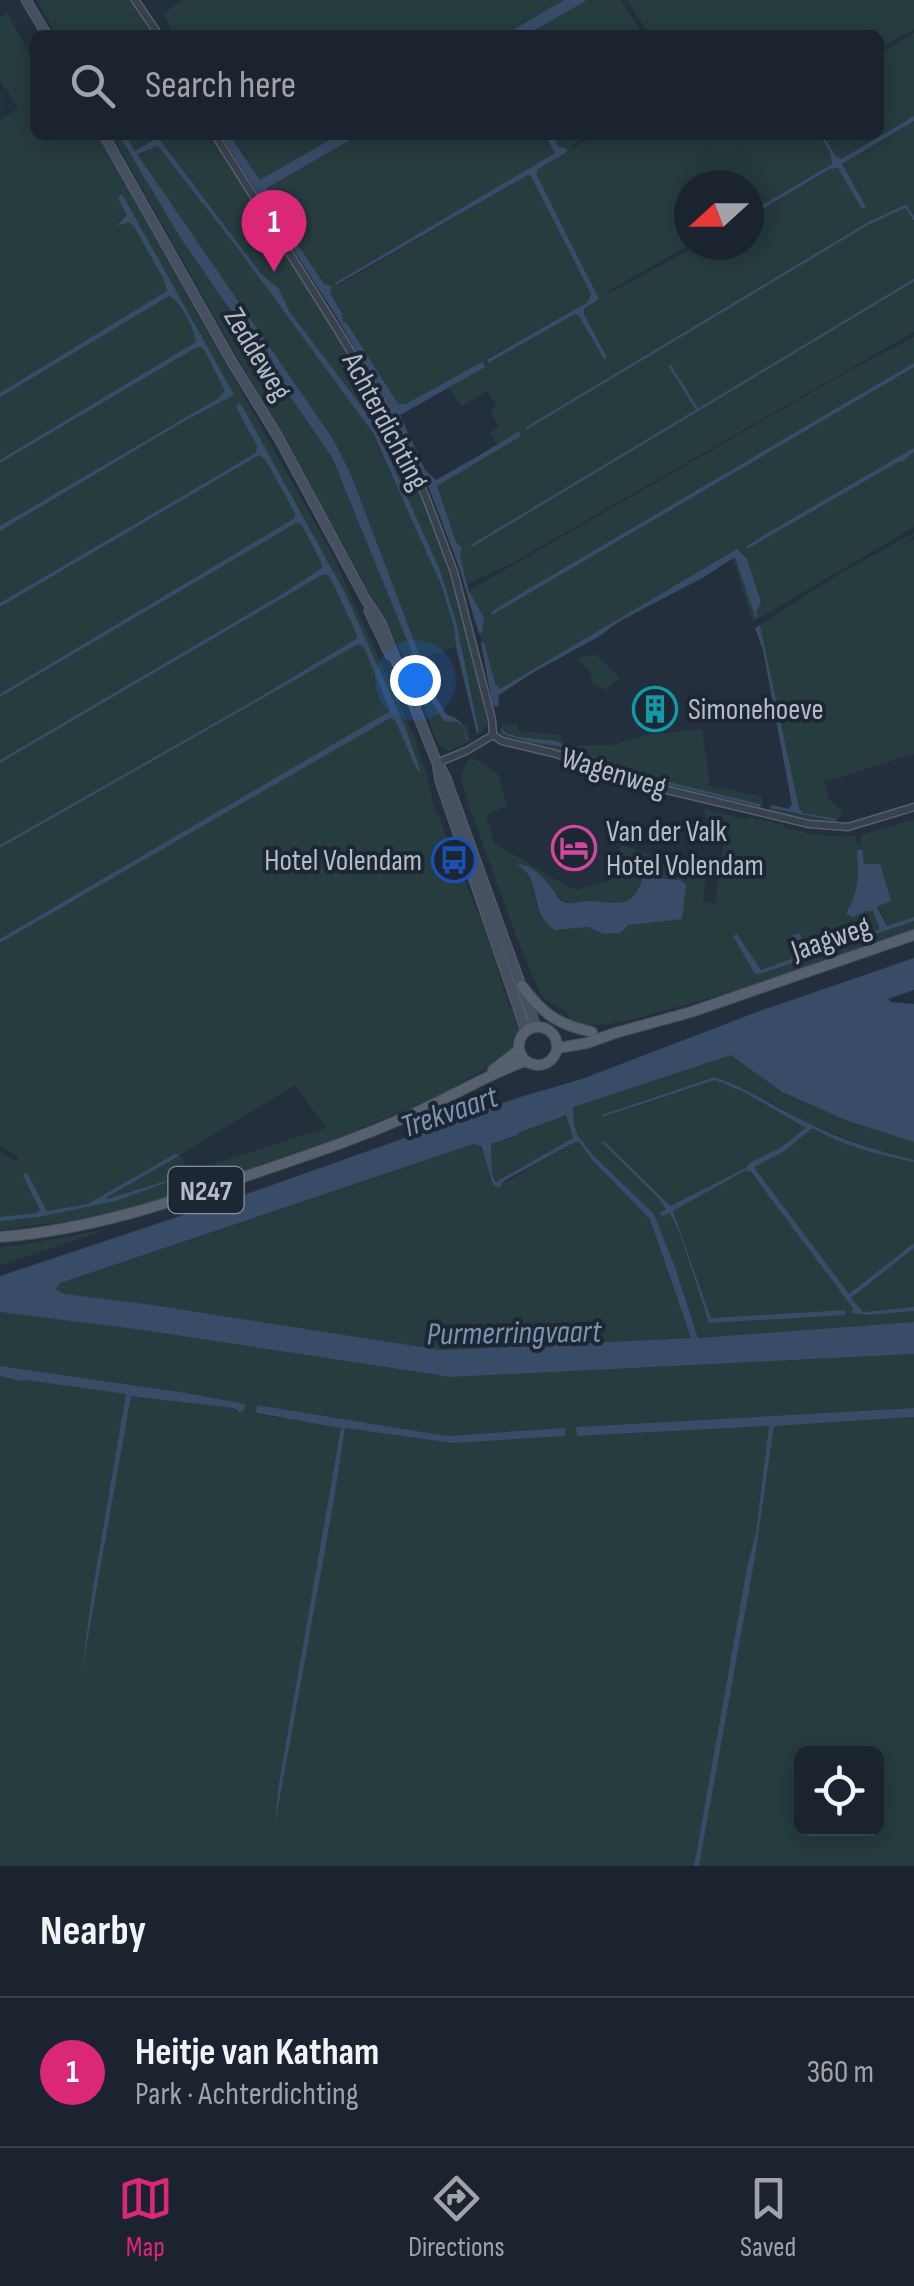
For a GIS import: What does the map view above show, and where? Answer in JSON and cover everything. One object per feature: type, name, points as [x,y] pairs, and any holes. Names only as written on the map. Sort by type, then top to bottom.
[{"type":"main road","points":[[26,0],[44,30]]},
{"type":"main road","name":"Zeddeweg","points":[[107,140],[286,450],[398,666],[446,778],[522,986],[531,1029]]},
{"type":"main road","name":"Zeddeweg","points":[[437,764],[531,1029]]},
{"type":"main road","name":"Jaagweg","points":[[615,1032],[691,1012],[914,935]]},
{"type":"main road","points":[[522,986],[550,1017],[568,1027],[592,1032]]},
{"type":"main road","points":[[522,1056],[520,1037],[531,1029],[550,1031],[557,1043]]},
{"type":"main road","name":"N247","points":[[557,1043],[592,1032],[615,1032]]},
{"type":"main road","name":"N247","points":[[557,1043],[587,1043],[615,1032]]},
{"type":"main road","name":"N247","points":[[0,1237],[100,1222],[165,1204],[378,1129],[432,1105],[522,1056],[537,1066],[546,1064],[553,1058],[557,1043]]},
{"type":"street","points":[[135,0],[155,30]]},
{"type":"street","name":"Achterdichting","points":[[219,140],[362,370],[404,448],[436,522],[462,598],[493,735]]},
{"type":"street","points":[[437,764],[493,735]]},
{"type":"street","name":"Wagenweg","points":[[493,735],[502,741],[553,753],[667,790],[810,824],[848,827],[914,807]]},
{"type":"green space","points":[[37,0],[132,0],[152,30],[53,30]]},
{"type":"green space","points":[[183,0],[564,0],[513,30],[171,30],[163,14]]},
{"type":"green space","points":[[587,0],[621,0],[641,30],[536,30]]},
{"type":"green space","points":[[627,0],[914,0],[914,29],[884,47],[884,30],[646,30]]},
{"type":"green space","points":[[7,13],[30,55],[30,140],[101,140],[330,550],[418,745],[433,803],[486,933],[509,1005],[521,1022],[521,1031],[516,1046],[498,1061],[438,1096],[343,1136],[166,1197],[92,1218],[0,1230],[0,1152],[17,1162],[18,1157],[0,1145],[0,120],[18,108],[0,80],[0,18]],"holes":[[[295,1085],[326,1128],[188,1172],[180,1155]]]},
{"type":"green space","points":[[914,33],[914,116],[884,133],[884,51]]},
{"type":"green space","points":[[914,121],[914,332],[507,566],[468,583],[432,487],[498,448],[490,433],[499,427],[490,410],[497,406],[487,391],[462,406],[448,387],[397,413],[295,247],[267,188],[350,140],[548,140],[555,153],[335,283],[337,286],[528,175],[591,294],[588,302],[488,358],[488,362],[575,314],[607,356],[584,314],[584,309],[599,299],[537,174],[537,170],[558,158],[561,149],[555,140],[580,140],[572,145],[574,148],[588,140],[824,140],[830,153],[832,164],[764,204],[764,170],[674,170],[674,254],[603,294],[674,258],[764,260],[764,208],[831,169],[838,168],[862,208],[865,207],[842,164]]},
{"type":"green space","points":[[115,140],[215,140],[393,428],[459,593],[487,724],[480,734],[457,625],[440,570],[372,421],[367,423],[434,567],[454,627],[456,647],[418,660],[444,713],[467,726],[471,741],[449,751],[441,747],[413,674]]},
{"type":"green space","points":[[232,140],[329,140],[260,180]]},
{"type":"green space","points":[[827,140],[873,140],[840,159]]},
{"type":"green space","points":[[914,337],[914,527],[753,622],[732,555],[494,695],[470,590]]},
{"type":"green space","points":[[914,533],[900,546],[914,539],[914,754],[824,781],[828,798],[843,812],[836,823],[773,813],[770,808],[836,821],[803,813],[799,808],[760,625],[842,572]]},
{"type":"green space","points":[[595,654],[620,678],[606,690],[592,683],[591,673],[578,659]]},
{"type":"green space","points":[[517,724],[519,731],[561,735],[561,740],[576,748],[702,729],[710,786],[761,796],[764,809],[667,788],[506,740],[500,735],[502,725]],"holes":[[[504,728],[506,733],[557,741],[657,779],[760,806],[710,796],[612,766],[558,746],[528,742],[503,734]]]},
{"type":"green space","points":[[472,757],[498,774],[507,806],[486,815],[495,844],[576,890],[614,879],[610,862],[616,860],[622,845],[706,875],[703,902],[715,904],[726,827],[708,824],[704,809],[801,832],[856,836],[857,843],[861,843],[861,835],[914,819],[914,917],[888,926],[859,868],[853,917],[874,911],[881,929],[813,952],[799,934],[793,936],[801,955],[760,970],[737,934],[758,975],[914,921],[914,929],[767,980],[638,1018],[586,1025],[572,1023],[566,1011],[540,993],[517,938],[469,806],[461,777]],"holes":[[[524,864],[570,904],[616,904],[632,897],[640,888],[652,922],[628,925],[620,933],[604,934],[588,927],[555,930],[537,908]]]},
{"type":"green space","points":[[731,1054],[782,1092],[848,1121],[914,1142],[914,1160],[808,1124],[714,1077],[603,1117],[715,1080],[807,1128],[745,1169],[670,1206],[603,1142],[667,1209],[662,1216],[670,1212],[709,1323],[845,1314],[844,1310],[711,1318],[673,1210],[747,1169],[854,1309],[867,1315],[914,1311],[914,1322],[698,1338],[654,1214],[593,1155],[578,1135],[573,1106]]},
{"type":"green space","points":[[566,1114],[574,1138],[497,1182],[492,1175],[491,1144]]},
{"type":"green space","points":[[813,1128],[837,1140],[914,1162],[914,1243],[849,1295],[754,1166],[783,1152]]},
{"type":"green space","points":[[575,1142],[650,1219],[691,1338],[441,1350],[65,1294],[56,1289],[60,1283],[474,1144],[480,1146],[493,1185],[501,1185]]},
{"type":"green space","points":[[108,1229],[0,1265],[0,1247]]},
{"type":"green space","points":[[914,1248],[914,1307],[862,1312],[851,1298]]},
{"type":"green space","points":[[0,1312],[451,1377],[914,1354],[914,1408],[576,1427],[577,1436],[770,1426],[756,1533],[694,1866],[0,1866],[0,1376],[126,1394],[86,1644],[131,1395],[233,1408],[236,1412],[244,1404],[0,1366]],"holes":[[[257,1405],[447,1436],[565,1430],[564,1436],[452,1443],[345,1428],[277,1808],[342,1427],[256,1414]]]},
{"type":"green space","points":[[914,1417],[914,1866],[699,1866],[755,1557],[774,1426]]},
{"type":"water","points":[[564,0],[587,0],[536,30],[513,30]]},
{"type":"water","points":[[914,116],[914,121],[884,139],[884,134]]},
{"type":"water","points":[[122,140],[128,140],[135,151],[160,140],[261,274],[279,289],[289,311],[376,428],[440,570],[457,625],[477,734],[441,585],[373,433],[158,146],[137,154],[333,439],[351,475],[426,680],[446,714],[463,726],[444,721],[433,704],[332,457],[180,237]]},
{"type":"water","points":[[224,140],[232,140],[260,180],[329,140],[350,140],[267,188],[275,208],[268,210]]},
{"type":"water","points":[[548,140],[555,140],[567,152],[537,170],[537,175],[599,299],[584,309],[584,314],[607,357],[604,359],[575,314],[488,363],[488,359],[588,302],[591,294],[528,175],[336,285],[335,283],[555,153]]},
{"type":"water","points":[[823,140],[841,159],[873,140],[882,140],[842,164],[866,207],[862,209],[838,168],[764,208],[764,204],[832,164]]},
{"type":"water","points":[[122,194],[234,395],[0,531],[0,526],[225,391],[205,351],[197,347],[0,463],[196,342],[187,316],[169,296],[0,397],[0,393],[167,291],[133,225],[129,222],[117,226],[127,215],[118,197]]},
{"type":"water","points":[[280,218],[323,283],[332,287],[330,293],[343,322],[398,404],[406,404],[482,362],[485,367],[400,415],[425,470],[436,480],[519,431],[521,436],[437,486],[456,542],[462,548],[460,557],[469,591],[484,618],[479,634],[426,480],[338,319],[275,221]]},
{"type":"water","points":[[914,363],[914,367],[492,615],[520,594]]},
{"type":"water","points":[[238,403],[345,593],[405,727],[421,773],[395,720],[390,718],[0,943],[0,939],[390,711],[364,647],[358,644],[0,848],[356,639],[333,583],[328,575],[322,575],[0,763],[322,568],[303,527],[296,523],[0,697],[295,518],[265,459],[259,455],[0,607],[0,603],[256,453],[257,446],[236,407]]},
{"type":"water","points":[[914,448],[903,461],[747,549],[764,535]]},
{"type":"water","points":[[737,549],[747,559],[761,602],[758,617],[755,617],[735,557],[534,672],[499,695],[499,705],[495,707],[481,643],[484,642],[495,684],[500,689]]},
{"type":"water","points":[[760,625],[799,808],[803,813],[836,821],[770,808],[772,805],[788,809],[792,805],[763,650],[755,628]]},
{"type":"water","points":[[502,728],[519,737],[557,741],[657,779],[760,807],[649,780],[558,746],[503,734]]},
{"type":"water","points":[[857,850],[862,850],[864,864],[880,864],[891,901],[877,907],[887,926],[914,917],[914,921],[758,975],[754,972],[733,936],[737,934],[761,970],[801,955],[792,935],[799,933],[813,952],[880,929],[873,911],[853,917],[846,913],[857,883]]},
{"type":"water","points":[[517,864],[538,873],[560,900],[569,903],[628,900],[643,877],[680,880],[686,885],[682,919],[628,925],[620,933],[604,934],[588,927],[555,930],[546,923],[530,879]]},
{"type":"water","points":[[914,958],[914,990],[888,999],[914,1004],[914,1142],[848,1121],[782,1092],[731,1055],[573,1107],[578,1136],[654,1214],[698,1338],[914,1322],[914,1354],[451,1377],[0,1312],[0,1276],[582,1079],[757,1012]],"holes":[[[566,1115],[573,1138],[496,1182],[492,1175],[491,1144]],[[575,1142],[650,1219],[691,1338],[441,1350],[65,1294],[56,1289],[60,1283],[474,1144],[481,1146],[493,1185],[500,1188],[504,1181]]]},
{"type":"water","points":[[714,1077],[833,1135],[914,1160],[862,1149],[813,1128],[783,1152],[754,1167],[849,1294],[914,1243],[914,1248],[851,1298],[863,1312],[914,1307],[914,1311],[852,1313],[853,1308],[746,1170],[673,1211],[711,1318],[845,1310],[845,1315],[709,1323],[670,1213],[662,1216],[660,1213],[666,1209],[659,1199],[602,1142],[670,1206],[746,1168],[806,1128],[715,1080],[602,1115]]},
{"type":"water","points":[[175,1154],[180,1155],[108,1199],[197,1171],[116,1201],[0,1221],[0,1217],[40,1210],[23,1175],[27,1173],[47,1211],[88,1204]]},
{"type":"water","points":[[0,1366],[245,1404],[240,1412],[131,1396],[82,1671],[126,1394],[20,1381],[0,1376]]},
{"type":"water","points":[[257,1405],[447,1436],[566,1430],[565,1436],[452,1443],[345,1428],[275,1824],[341,1428],[256,1413]]},
{"type":"water","points":[[914,1408],[914,1417],[774,1426],[755,1557],[699,1866],[694,1866],[756,1533],[769,1426],[577,1436],[576,1427]]},
{"type":"waterway","points":[[527,428],[869,223],[906,206],[914,219]]},
{"type":"waterway","points":[[473,545],[914,280]]},
{"type":"waterway","points":[[670,366],[697,409]]},
{"type":"place","name":"Heitje van Katham","points":[[274,272]]},
{"type":"place","name":"Simonehoeve","points":[[655,709]]},
{"type":"place","name":"Van der Valk Hotel Volendam","points":[[574,848]]},
{"type":"place","name":"Hotel Volendam","points":[[454,860]]},
{"type":"water label","name":"Trekvaart","points":[[449,1111]]},
{"type":"water label","name":"Purmerringvaart","points":[[514,1332]]}]
